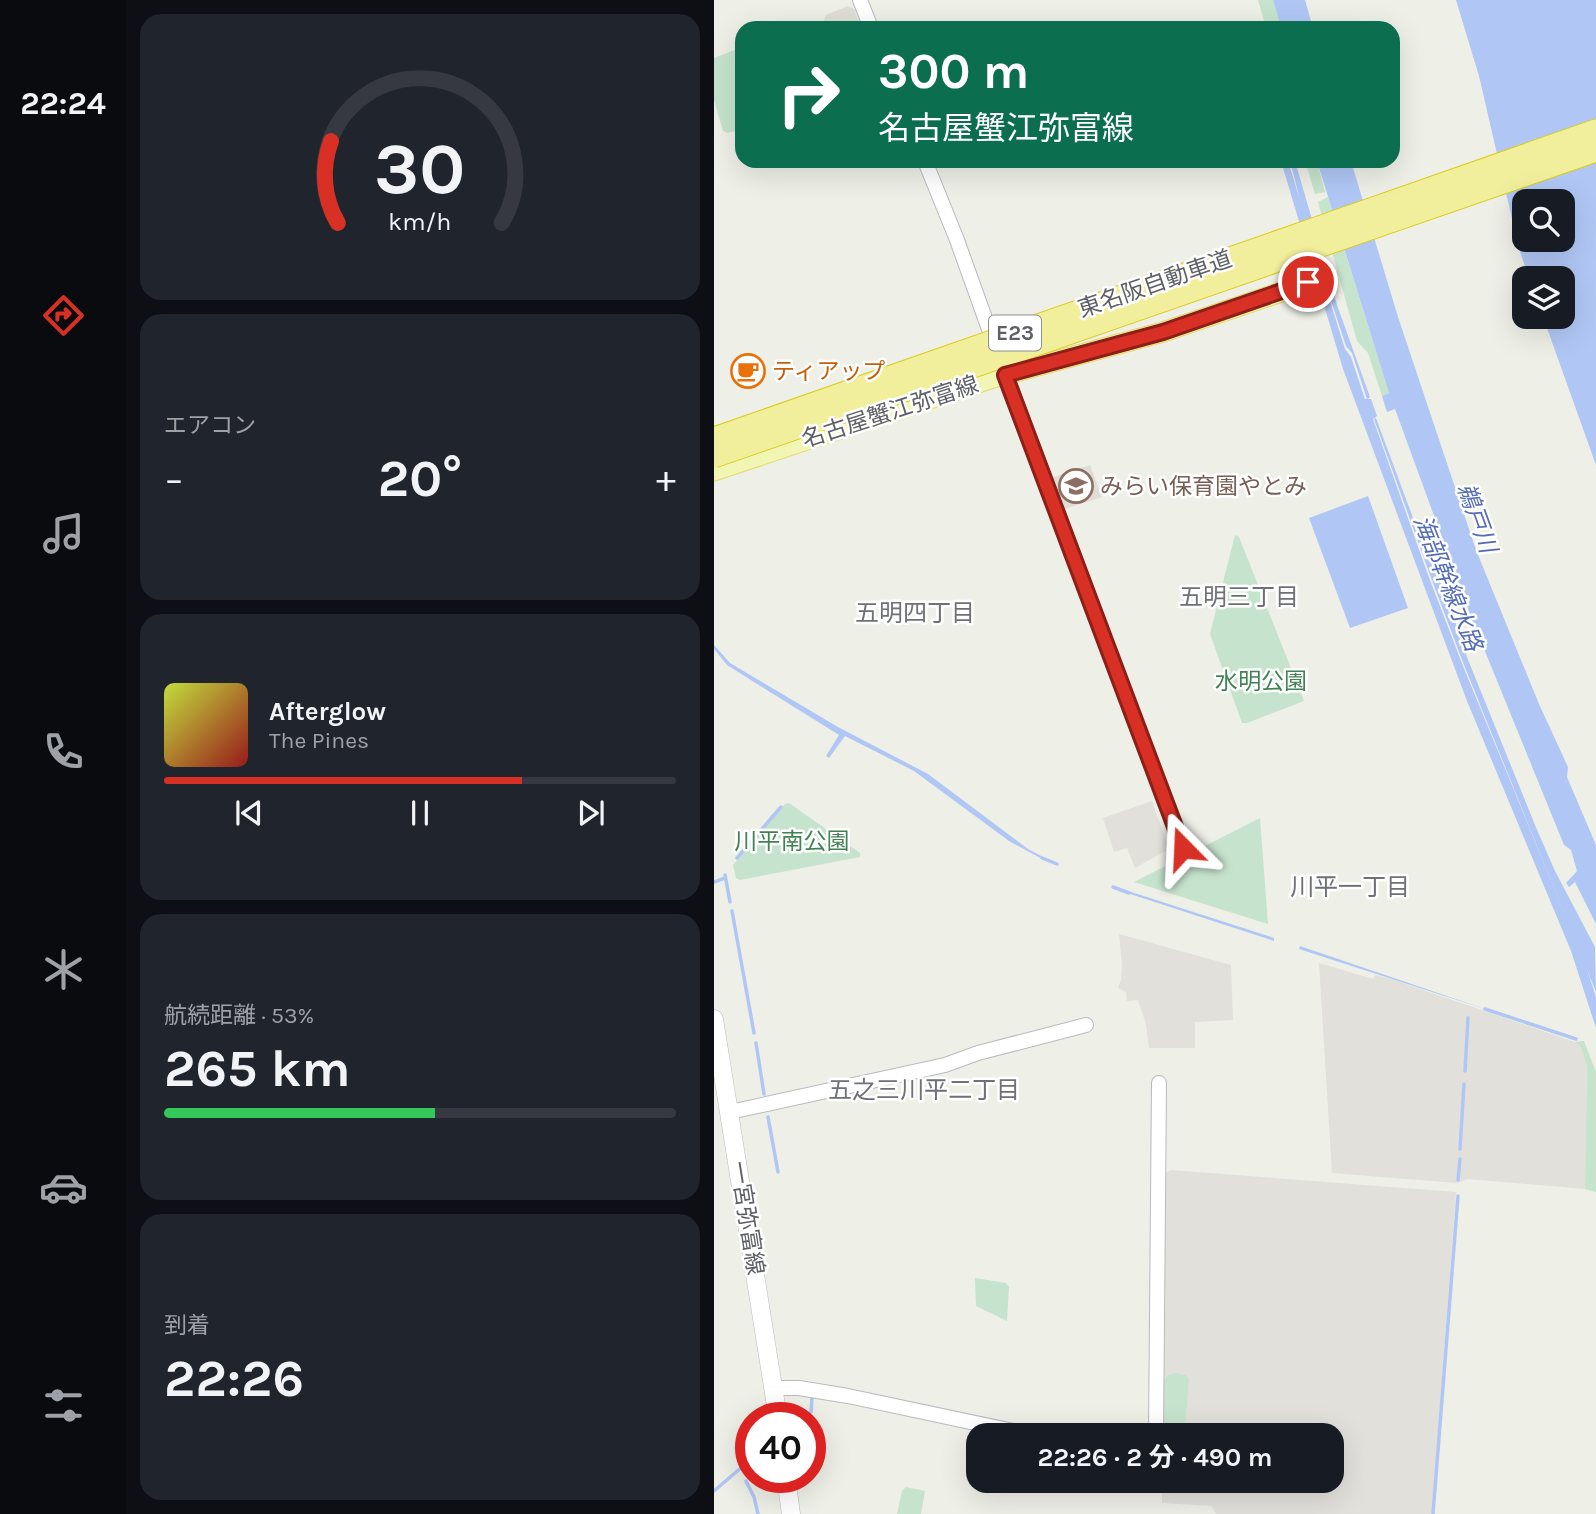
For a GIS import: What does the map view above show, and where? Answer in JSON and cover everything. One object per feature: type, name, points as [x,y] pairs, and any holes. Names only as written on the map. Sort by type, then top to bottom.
[{"type":"highway","name":"東名阪自動車道","points":[[714,438],[1596,130]]},
{"type":"highway","name":"東名阪自動車道","points":[[714,457],[1596,151]]},
{"type":"main road","name":"名古屋蟹江弥富線","points":[[714,471],[1005,375],[1163,332],[1308,282]]},
{"type":"main road","name":"一宮弥富線","points":[[714,1018],[776,1402]]},
{"type":"main road","points":[[788,1493],[791,1514]]},
{"type":"street","points":[[860,0],[868,21]]},
{"type":"street","points":[[928,168],[1183,848]]},
{"type":"street","points":[[730,1112],[945,1065],[978,1053],[1086,1026]]},
{"type":"street","points":[[1156,1423],[1159,1083]]},
{"type":"street","points":[[774,1388],[799,1388],[848,1396],[975,1423]]},
{"type":"shaded area","points":[[848,6],[854,9],[858,21],[824,21],[826,15]]},
{"type":"shaded area","name":"みらい保育園やとみ","points":[[1090,465],[1102,497],[1062,510],[1051,478]]},
{"type":"shaded area","points":[[1152,801],[1169,849],[1135,868],[1127,848],[1114,852],[1103,818]]},
{"type":"shaded area","points":[[1119,934],[1231,965],[1233,1020],[1195,1022],[1195,1048],[1149,1048],[1146,1024],[1138,1000],[1127,1001],[1126,992],[1118,988],[1122,964]]},
{"type":"shaded area","points":[[1319,963],[1373,979],[1375,975],[1394,980],[1581,1046],[1587,1067],[1585,1189],[1467,1179],[1457,1183],[1332,1173]]},
{"type":"shaded area","points":[[1170,1170],[1456,1192],[1432,1514],[1216,1514],[1212,1506],[1162,1503],[1162,1493],[1344,1493],[1344,1423],[1162,1423],[1163,1176]]},
{"type":"green space","points":[[1258,0],[1273,0],[1279,21],[1264,21]]},
{"type":"green space","points":[[735,50],[735,131],[728,133],[723,131],[714,100],[714,58]]},
{"type":"green space","points":[[1307,168],[1319,168],[1325,192],[1315,194]]},
{"type":"green space","points":[[1328,197],[1389,393],[1382,396],[1368,353],[1357,341],[1318,202]]},
{"type":"green space","name":"水明公園","points":[[1235,535],[1239,537],[1304,701],[1247,723],[1242,723],[1210,634]]},
{"type":"green space","name":"川平南公園","points":[[789,803],[860,853],[860,857],[740,880],[736,878],[733,865],[785,804]]},
{"type":"green space","points":[[1260,818],[1268,924],[1134,882]]},
{"type":"green space","points":[[1584,1041],[1596,1072],[1596,1192],[1585,1189],[1587,1067],[1581,1047],[1575,1042]]},
{"type":"green space","points":[[975,1278],[1006,1283],[1009,1287],[1007,1321],[976,1306]]},
{"type":"green space","points":[[1176,1373],[1186,1375],[1189,1379],[1185,1423],[1164,1422],[1164,1380],[1168,1375]]},
{"type":"green space","points":[[906,1487],[925,1491],[921,1514],[897,1514],[902,1491]]},
{"type":"water","points":[[1273,0],[1305,0],[1311,21],[1279,21]]},
{"type":"water","points":[[1456,0],[1596,0],[1596,465],[1547,329],[1575,329],[1575,266],[1525,266],[1520,252],[1575,252],[1575,189],[1512,189],[1512,219],[1479,76]]},
{"type":"water","points":[[1283,168],[1290,168],[1300,200],[1292,168],[1297,168],[1337,305],[1370,397],[1368,399],[1371,399],[1377,416],[1373,419],[1428,575],[1585,963],[1596,997],[1596,1028],[1571,951],[1467,701],[1343,369]],"holes":[[[1308,231],[1346,346],[1352,353],[1367,399],[1351,357],[1345,349]]]},
{"type":"water","points":[[1319,168],[1353,168],[1398,317],[1476,550],[1539,704],[1568,767],[1567,777],[1596,845],[1596,924],[1575,882],[1569,887],[1566,883],[1577,871],[1571,850],[1564,845],[1471,617],[1395,409],[1387,412],[1382,396],[1389,393]]},
{"type":"water","points":[[1376,418],[1439,588],[1535,825],[1555,871],[1595,947],[1596,992],[1464,665],[1374,419]]},
{"type":"water","points":[[1368,496],[1408,608],[1350,628],[1309,518]]},
{"type":"water","points":[[714,645],[730,663],[838,727],[928,774],[1028,849],[1045,858],[1044,860],[1009,841],[914,771],[845,736],[829,758],[826,756],[839,735],[727,665],[714,649]]},
{"type":"water","points":[[1125,890],[1274,938],[1274,941],[1124,892]]},
{"type":"water","points":[[1300,946],[1488,1010],[1299,949]]},
{"type":"waterway","name":"海部幹線水路","points":[[1417,526],[1463,647]]},
{"type":"waterway","points":[[737,858],[781,807]]},
{"type":"waterway","points":[[1042,858],[1057,864]]},
{"type":"waterway","points":[[725,875],[730,902]]},
{"type":"waterway","points":[[714,882],[725,878]]},
{"type":"waterway","points":[[1113,887],[1129,893]]},
{"type":"waterway","points":[[732,911],[754,1033]]},
{"type":"waterway","points":[[1485,1009],[1576,1039]]},
{"type":"waterway","points":[[1465,1071],[1468,1018]]},
{"type":"waterway","points":[[756,1043],[764,1094]]},
{"type":"waterway","points":[[1460,1149],[1464,1084]]},
{"type":"waterway","points":[[768,1117],[778,1172]]},
{"type":"waterway","points":[[1458,1180],[1460,1159]]},
{"type":"waterway","points":[[1433,1514],[1458,1196]]},
{"type":"waterway","points":[[812,1397],[812,1402]]},
{"type":"waterway","points":[[714,1491],[735,1473]]},
{"type":"waterway","points":[[752,1493],[758,1514]]},
{"type":"place","name":"ティアップ","points":[[748,371]]},
{"type":"place","name":"みらい保育園やとみ","points":[[1076,486]]},
{"type":"district","name":"五明三丁目","points":[[1239,597]]},
{"type":"district","name":"五明四丁目","points":[[915,613]]},
{"type":"district","name":"川平一丁目","points":[[1350,887]]},
{"type":"district","name":"五之三川平二丁目","points":[[924,1090]]},
{"type":"route","points":[[1183,848],[1005,375],[1163,332],[1308,282]]},
{"type":"water label","name":"鵜戸川","points":[[1477,518]]}]
